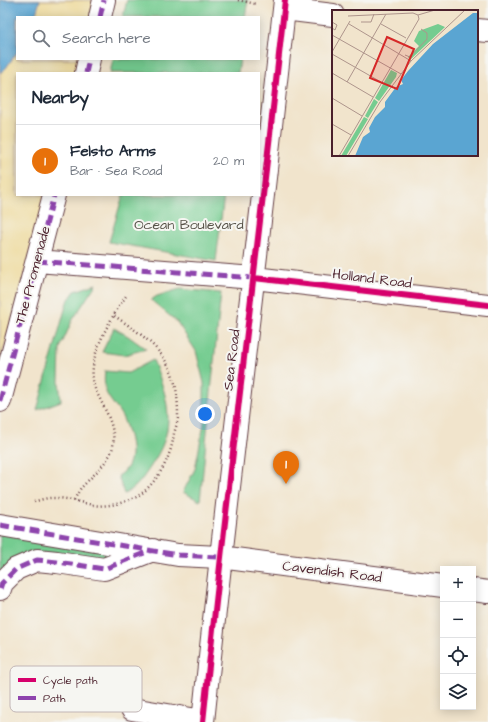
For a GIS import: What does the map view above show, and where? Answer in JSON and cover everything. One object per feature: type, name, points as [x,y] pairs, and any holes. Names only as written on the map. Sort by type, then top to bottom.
[{"type":"street","points":[[100,16],[104,0]]},
{"type":"street","points":[[284,5],[332,15]]},
{"type":"street","name":"Sea Road","points":[[203,721],[220,557],[254,278],[284,5]]},
{"type":"street","points":[[478,30],[488,31]]},
{"type":"street","points":[[86,72],[89,60]]},
{"type":"street","name":"The Promenade","points":[[0,401],[54,196]]},
{"type":"street","name":"Holland Road","points":[[37,261],[254,278],[488,305]]},
{"type":"street","name":"Cavendish Road","points":[[0,524],[178,555],[220,557],[440,586]]},
{"type":"street","points":[[0,589],[2,583],[16,569],[37,560],[104,569],[153,550]]},
{"type":"street","points":[[476,590],[488,592]]},
{"type":"street","points":[[142,711],[203,721]]},
{"type":"path","points":[[74,500],[81,488],[106,460],[113,447],[113,437],[107,412],[96,391],[93,381],[96,352],[113,315],[144,269]]},
{"type":"path","points":[[21,528],[23,513],[29,504],[42,499],[56,497],[94,505],[114,505],[140,496],[158,476],[169,454],[178,420],[176,388],[169,366],[156,348],[136,330],[113,315]]},
{"type":"green space","points":[[127,0],[248,0],[245,16],[123,16]]},
{"type":"green space","points":[[113,60],[240,60],[238,72],[110,72]]},
{"type":"green space","name":"Ocean Boulevard","points":[[123,196],[224,196],[216,261],[109,242]]},
{"type":"green space","points":[[96,284],[72,321],[60,348],[59,381],[61,401],[37,410],[67,302],[75,291]]},
{"type":"green space","points":[[180,289],[221,293],[200,501],[183,492],[195,469],[204,424],[204,383],[196,351],[177,322],[151,300],[157,296]]},
{"type":"green space","points":[[114,328],[146,349],[124,355],[102,352]]},
{"type":"green space","points":[[153,360],[164,389],[168,410],[167,431],[157,457],[151,466],[142,479],[124,494],[118,476],[124,471],[131,458],[129,435],[122,417],[106,392],[104,381],[105,371],[128,373]]},
{"type":"green space","points":[[0,528],[145,551],[104,567],[35,558],[0,581]]},
{"type":"sand","points":[[0,0],[94,0],[91,16],[16,16],[16,60],[81,60],[77,72],[16,72],[16,196],[47,196],[0,362]]},
{"type":"water","points":[[0,0],[40,0],[35,16],[16,16],[16,53],[6,68],[0,73]]},
{"type":"marked path","points":[[100,16],[104,0]]},
{"type":"marked path","points":[[86,72],[89,60]]},
{"type":"marked path","points":[[0,401],[54,196]]},
{"type":"marked path","points":[[37,261],[254,278]]},
{"type":"marked path","points":[[0,525],[178,555],[220,557]]},
{"type":"marked path","points":[[0,589],[2,583],[16,569],[37,560],[104,569],[152,550]]},
{"type":"cycle path","points":[[203,722],[285,0]]},
{"type":"cycle path","points":[[254,278],[488,305]]},
{"type":"place","name":"Felsto Arms","points":[[286,484]]}]
